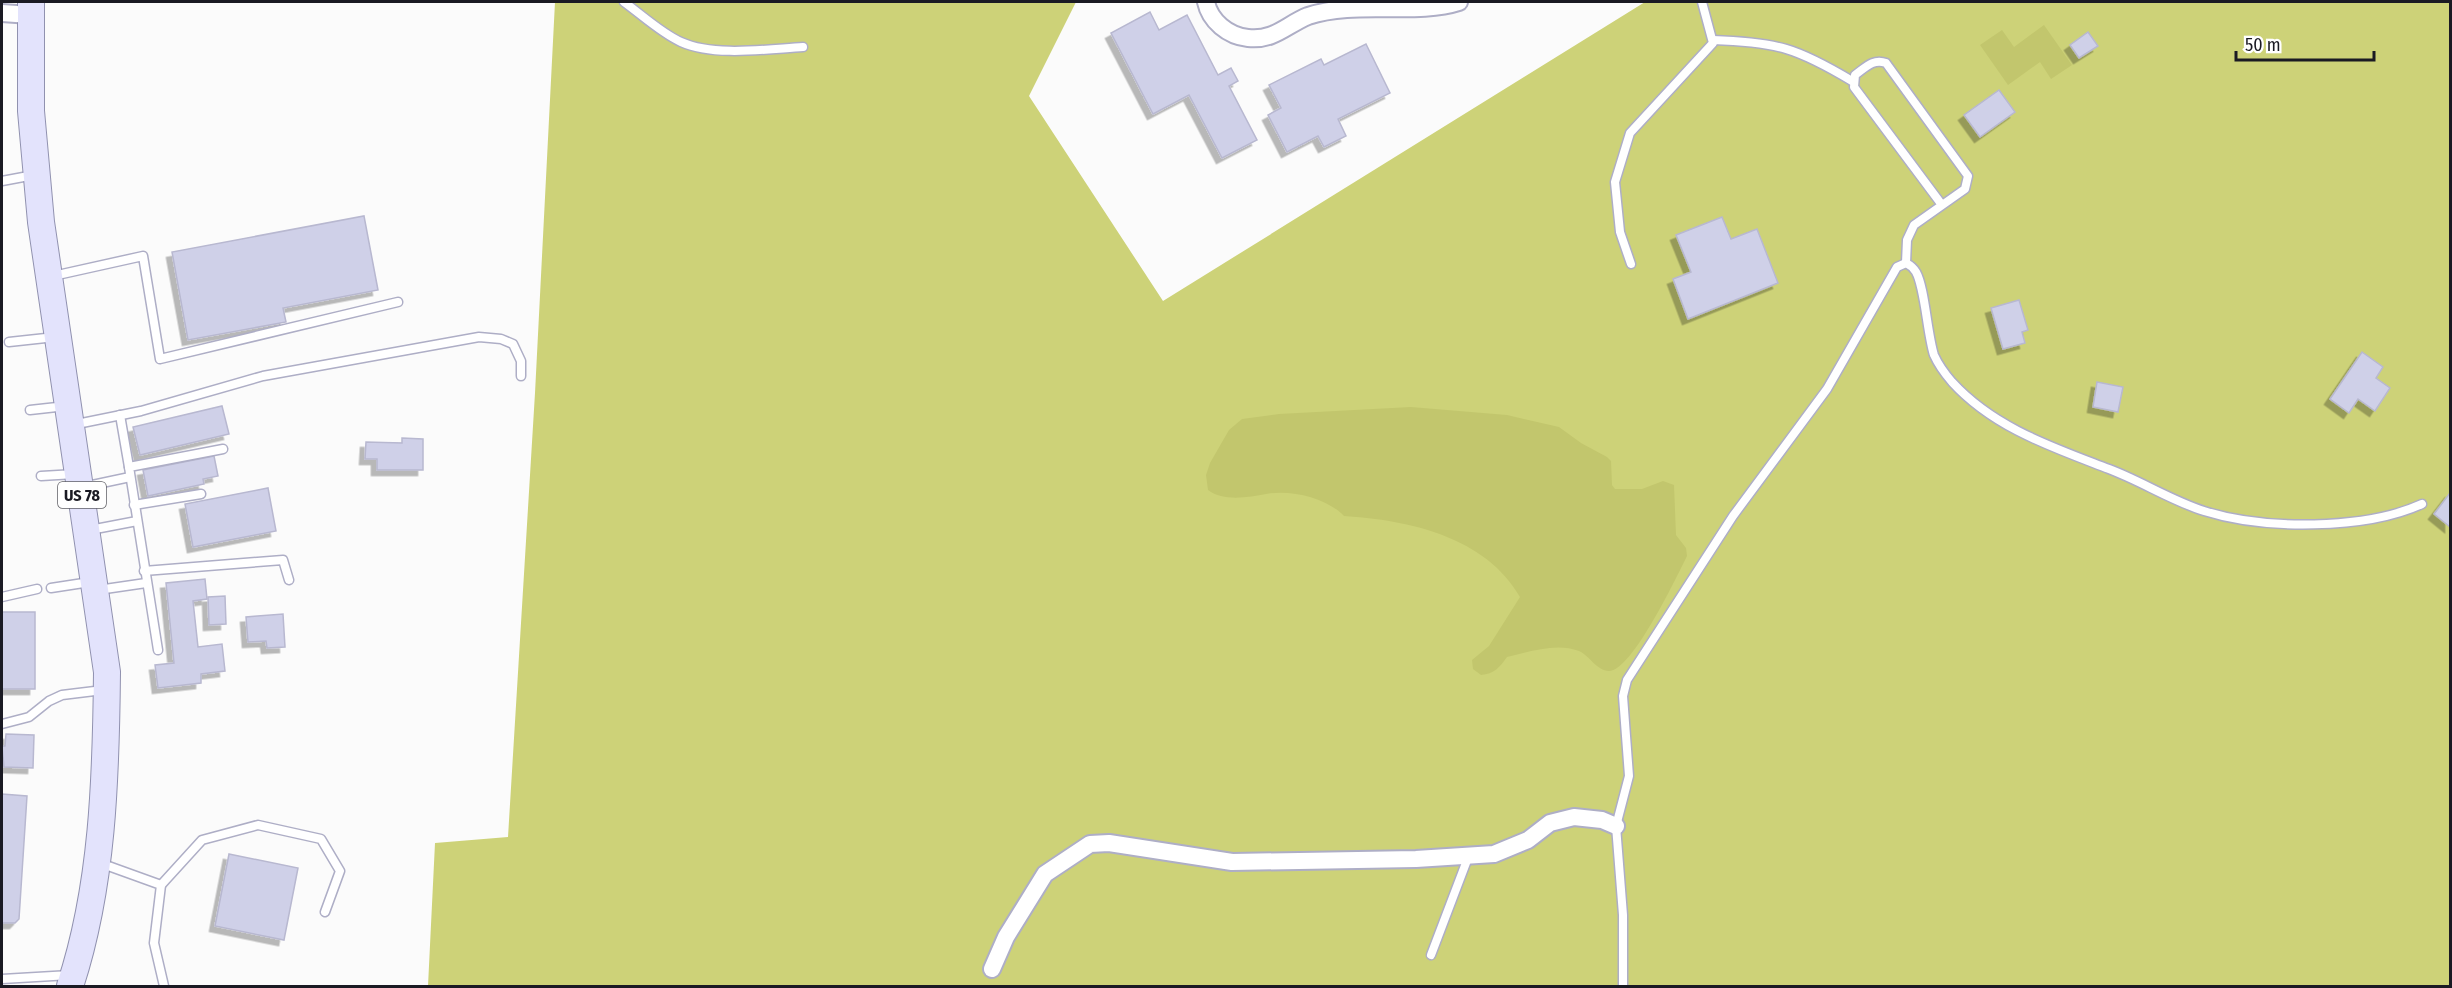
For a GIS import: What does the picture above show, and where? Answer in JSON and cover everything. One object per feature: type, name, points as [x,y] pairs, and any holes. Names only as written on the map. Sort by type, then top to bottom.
[{"type":"main road","name":"US 78","points":[[30,8],[32,111],[37,175],[87,530],[106,690],[106,756],[96,862],[72,981]]},
{"type":"street","points":[[1206,2],[1214,21],[1235,35],[1248,38],[1273,36],[1308,16],[1340,9],[1367,6],[1441,6],[1459,2]]},
{"type":"street","points":[[2,13],[30,8]]},
{"type":"street","points":[[992,969],[1006,937],[1045,874],[1090,844],[1109,843],[1232,862],[1416,859],[1494,854],[1528,840],[1550,823],[1574,817],[1602,819],[1616,826]]},
{"type":"lane","points":[[624,2],[681,42],[704,48],[734,50],[803,47]]},
{"type":"lane","points":[[1630,264],[1620,232],[1615,182],[1630,133],[1713,43],[1702,2]]},
{"type":"lane","points":[[1713,40],[1784,46],[1811,56],[1852,81],[1854,87],[1942,205]]},
{"type":"lane","points":[[1852,81],[1855,75],[1872,63],[1877,61],[1886,63],[1968,176],[1965,189],[1914,225],[1907,240],[1906,263]]},
{"type":"lane","points":[[2,181],[37,175]]},
{"type":"lane","points":[[50,277],[143,256],[160,359],[398,302]]},
{"type":"lane","points":[[1906,263],[1917,273],[1927,332],[1935,359],[1951,381],[1984,412],[2026,437],[2141,481],[2203,511],[2246,520],[2291,526],[2403,513],[2422,504]]},
{"type":"lane","points":[[1623,987],[1623,915],[1616,826],[1629,776],[1623,696],[1627,680],[1733,516],[1827,388],[1897,267],[1906,263]]},
{"type":"lane","points":[[9,342],[59,337]]},
{"type":"lane","points":[[30,410],[70,415],[120,415],[263,375],[479,337],[501,339],[513,344],[521,361],[521,376]]},
{"type":"lane","points":[[120,415],[158,650]]},
{"type":"lane","points":[[129,467],[223,449]]},
{"type":"lane","points":[[41,476],[80,481],[130,477]]},
{"type":"lane","points":[[134,505],[201,494]]},
{"type":"lane","points":[[87,530],[137,521]]},
{"type":"lane","points":[[144,571],[283,560],[290,580]]},
{"type":"lane","points":[[51,588],[146,583]]},
{"type":"lane","points":[[2,597],[38,589]]},
{"type":"lane","points":[[2,724],[29,717],[49,701],[62,695],[106,690]]},
{"type":"lane","points":[[164,987],[154,943],[161,885],[202,840],[258,825],[321,838],[340,871],[325,912]]},
{"type":"lane","points":[[1431,955],[1469,855]]},
{"type":"lane","points":[[96,862],[161,885]]},
{"type":"lane","points":[[2,979],[72,981]]},
{"type":"shaded area","points":[[555,2],[1076,2],[1029,96],[1163,301],[1645,2],[2450,2],[2450,986],[428,986],[435,843],[508,837],[535,393]]},
{"type":"shaded area","points":[[2044,25],[2072,65],[2051,79],[2040,62],[2008,85],[1980,45],[2002,30],[2014,47]]},
{"type":"shaded area","points":[[1411,407],[1507,415],[1559,427],[1611,461],[1612,485],[1615,489],[1642,489],[1663,481],[1674,485],[1676,535],[1686,548],[1687,556],[1664,602],[1641,640],[1619,667],[1609,671],[1605,670],[1579,651],[1561,647],[1507,657],[1496,669],[1481,675],[1473,669],[1472,660],[1489,646],[1520,597],[1505,576],[1467,546],[1419,528],[1369,518],[1344,516],[1328,504],[1308,496],[1276,493],[1229,497],[1214,494],[1208,490],[1206,475],[1210,463],[1229,430],[1242,419],[1279,414]]},
{"type":"building","points":[[1150,12],[1159,30],[1187,15],[1218,75],[1231,68],[1238,81],[1229,86],[1257,140],[1222,158],[1189,95],[1153,114],[1111,33]]},
{"type":"building","points":[[2088,32],[2098,46],[2079,58],[2070,45]]},
{"type":"building","points":[[1366,44],[1390,93],[1338,119],[1346,136],[1324,147],[1318,136],[1287,152],[1268,115],[1281,108],[1269,85],[1321,59],[1324,65]]},
{"type":"building","points":[[1999,90],[2015,112],[1980,137],[1964,115]]},
{"type":"building","points":[[364,216],[378,290],[283,308],[286,322],[188,340],[172,252]]},
{"type":"building","points":[[1722,217],[1731,239],[1757,229],[1778,283],[1688,319],[1673,279],[1691,272],[1676,235]]},
{"type":"building","points":[[2019,300],[2028,330],[2022,332],[2025,343],[2003,349],[1991,308]]},
{"type":"building","points":[[2362,352],[2383,367],[2376,378],[2390,388],[2375,411],[2358,399],[2349,413],[2330,399]]},
{"type":"building","points":[[2097,382],[2123,387],[2118,412],[2093,407]]},
{"type":"building","points":[[222,406],[229,434],[140,455],[133,427]]},
{"type":"building","points":[[402,438],[423,439],[423,470],[377,470],[377,459],[365,459],[366,442],[402,443]]},
{"type":"building","points":[[214,456],[218,476],[203,479],[204,484],[148,496],[143,470]]},
{"type":"building","points":[[268,488],[276,531],[193,547],[185,504]]},
{"type":"building","points":[[2450,493],[2450,527],[2434,514]]},
{"type":"building","points":[[205,579],[207,599],[193,601],[198,647],[222,644],[225,671],[201,674],[201,683],[158,688],[155,665],[174,663],[166,583]]},
{"type":"building","points":[[225,596],[226,624],[209,625],[208,597]]},
{"type":"building","points":[[2,612],[35,612],[35,689],[2,689]]},
{"type":"building","points":[[283,614],[285,647],[267,648],[266,641],[248,642],[246,617]]},
{"type":"building","points":[[6,734],[34,735],[33,768],[4,767],[2,746],[5,746]]},
{"type":"building","points":[[2,794],[27,796],[19,919],[15,923],[2,923]]},
{"type":"building","points":[[229,854],[298,868],[284,940],[215,926]]}]
